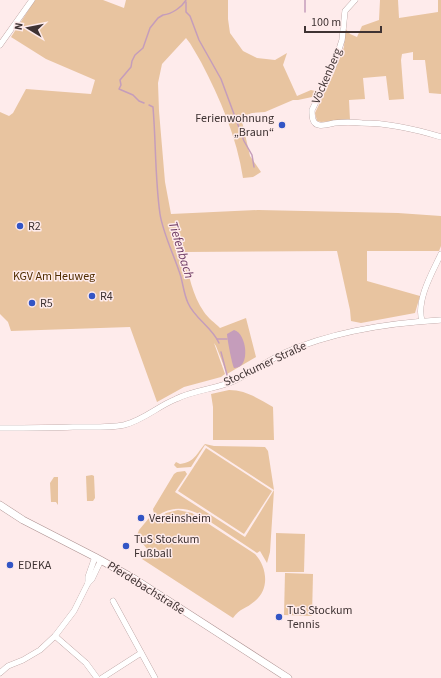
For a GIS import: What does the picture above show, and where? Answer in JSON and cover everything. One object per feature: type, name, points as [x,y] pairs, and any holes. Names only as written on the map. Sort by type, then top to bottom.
[{"type":"main road","name":"Pferdebachstraße","points":[[0,505],[23,520],[98,558],[133,578],[288,678]]},
{"type":"street","points":[[0,45],[32,0]]},
{"type":"street","name":"Vöckenberg","points":[[355,0],[345,11],[342,40],[334,65],[312,110],[312,118],[315,124],[363,122],[390,124],[407,127],[441,137]]},
{"type":"street","points":[[422,321],[422,302],[424,292],[441,254]]},
{"type":"street","name":"Stockumer Straße","points":[[0,428],[90,427],[125,424],[147,415],[175,399],[193,392],[234,381],[269,360],[305,344],[342,333],[363,329],[441,320]]},
{"type":"street","points":[[0,673],[8,666],[23,660],[40,650],[55,636],[74,611],[88,583],[92,579],[98,558]]},
{"type":"street","points":[[113,601],[155,678]]},
{"type":"street","points":[[55,636],[86,663],[97,678]]},
{"type":"street","points":[[102,678],[141,653]]},
{"type":"green space","name":"KGV Am Heuweg","points":[[35,0],[103,0],[124,8],[126,0],[228,0],[230,33],[243,51],[257,58],[275,60],[287,53],[283,65],[297,96],[311,90],[319,92],[316,98],[312,97],[293,100],[265,112],[252,113],[241,117],[250,156],[261,172],[253,177],[243,178],[237,148],[227,118],[201,62],[186,38],[162,64],[158,83],[165,182],[171,214],[258,210],[398,213],[441,216],[441,246],[439,251],[367,251],[367,281],[420,296],[415,313],[361,323],[351,321],[337,251],[184,252],[193,291],[204,312],[220,328],[246,318],[256,357],[227,374],[214,343],[225,374],[221,377],[184,387],[157,402],[130,327],[11,331],[8,322],[0,314],[0,112],[9,116],[13,113],[26,89],[91,94],[95,80],[46,59],[11,37]]},
{"type":"green space","points":[[380,0],[398,0],[399,18],[438,12],[438,0],[441,0],[441,94],[429,93],[425,60],[413,60],[413,52],[402,54],[401,60],[404,99],[389,100],[386,76],[363,78],[365,99],[349,100],[350,120],[317,121],[315,113],[334,73],[344,47],[345,28],[350,34],[357,37],[362,26],[379,20]]},
{"type":"green space","points":[[229,390],[247,393],[273,407],[274,440],[213,440],[213,407],[211,394]]},
{"type":"green space","points":[[205,444],[214,446],[265,447],[268,451],[274,490],[205,445],[191,467],[177,468],[174,465],[176,462],[180,464],[192,459]]},
{"type":"green space","points":[[206,448],[272,491],[244,534],[178,491]]},
{"type":"green space","points":[[185,471],[187,474],[175,492],[245,537],[274,490],[270,552],[267,563],[260,551],[257,553],[197,513],[177,509],[167,511],[157,516],[154,514],[153,509],[174,474]]},
{"type":"green space","points":[[86,476],[94,476],[95,498],[93,501],[87,501]]},
{"type":"green space","points":[[54,477],[58,477],[58,505],[56,502],[51,502],[50,483]]},
{"type":"green space","points":[[178,510],[192,513],[255,554],[259,559],[265,578],[263,590],[255,601],[238,612],[233,618],[142,559],[148,550],[136,538],[139,530],[149,518],[156,520],[166,513]]},
{"type":"green space","points":[[276,533],[305,534],[304,572],[276,572]]},
{"type":"green space","points":[[285,573],[313,574],[312,616],[284,615]]},
{"type":"shaded area","points":[[234,330],[242,337],[245,357],[243,363],[239,367],[234,368],[227,334]]},
{"type":"waterway","name":"Tiefenbach","points":[[144,103],[139,101],[133,95],[119,89],[121,85],[120,80],[131,67],[135,55],[143,48],[150,28],[158,18],[176,10],[186,0]]},
{"type":"waterway","points":[[305,0],[305,12]]},
{"type":"waterway","points":[[186,2],[186,12],[190,16],[199,40],[221,79],[244,141],[252,155],[254,167]]},
{"type":"waterway","name":"Tiefenbach","points":[[149,105],[153,107],[157,188],[163,228],[180,275],[188,303],[191,309],[212,332],[219,343]]},
{"type":"waterway","points":[[217,339],[227,339]]},
{"type":"waterway","name":"Tiefenbach","points":[[221,352],[227,375]]},
{"type":"place","name":"Ferienwohnung „Braun“","points":[[282,125]]},
{"type":"place","name":"R2","points":[[20,226]]},
{"type":"place","name":"R4","points":[[92,296]]},
{"type":"place","name":"R5","points":[[32,303]]},
{"type":"place","name":"Vereinsheim","points":[[141,518]]},
{"type":"place","name":"TuS Stockum Fußball","points":[[126,546]]},
{"type":"place","name":"EDEKA","points":[[10,565]]},
{"type":"place","name":"TuS Stockum Tennis","points":[[279,617]]}]
